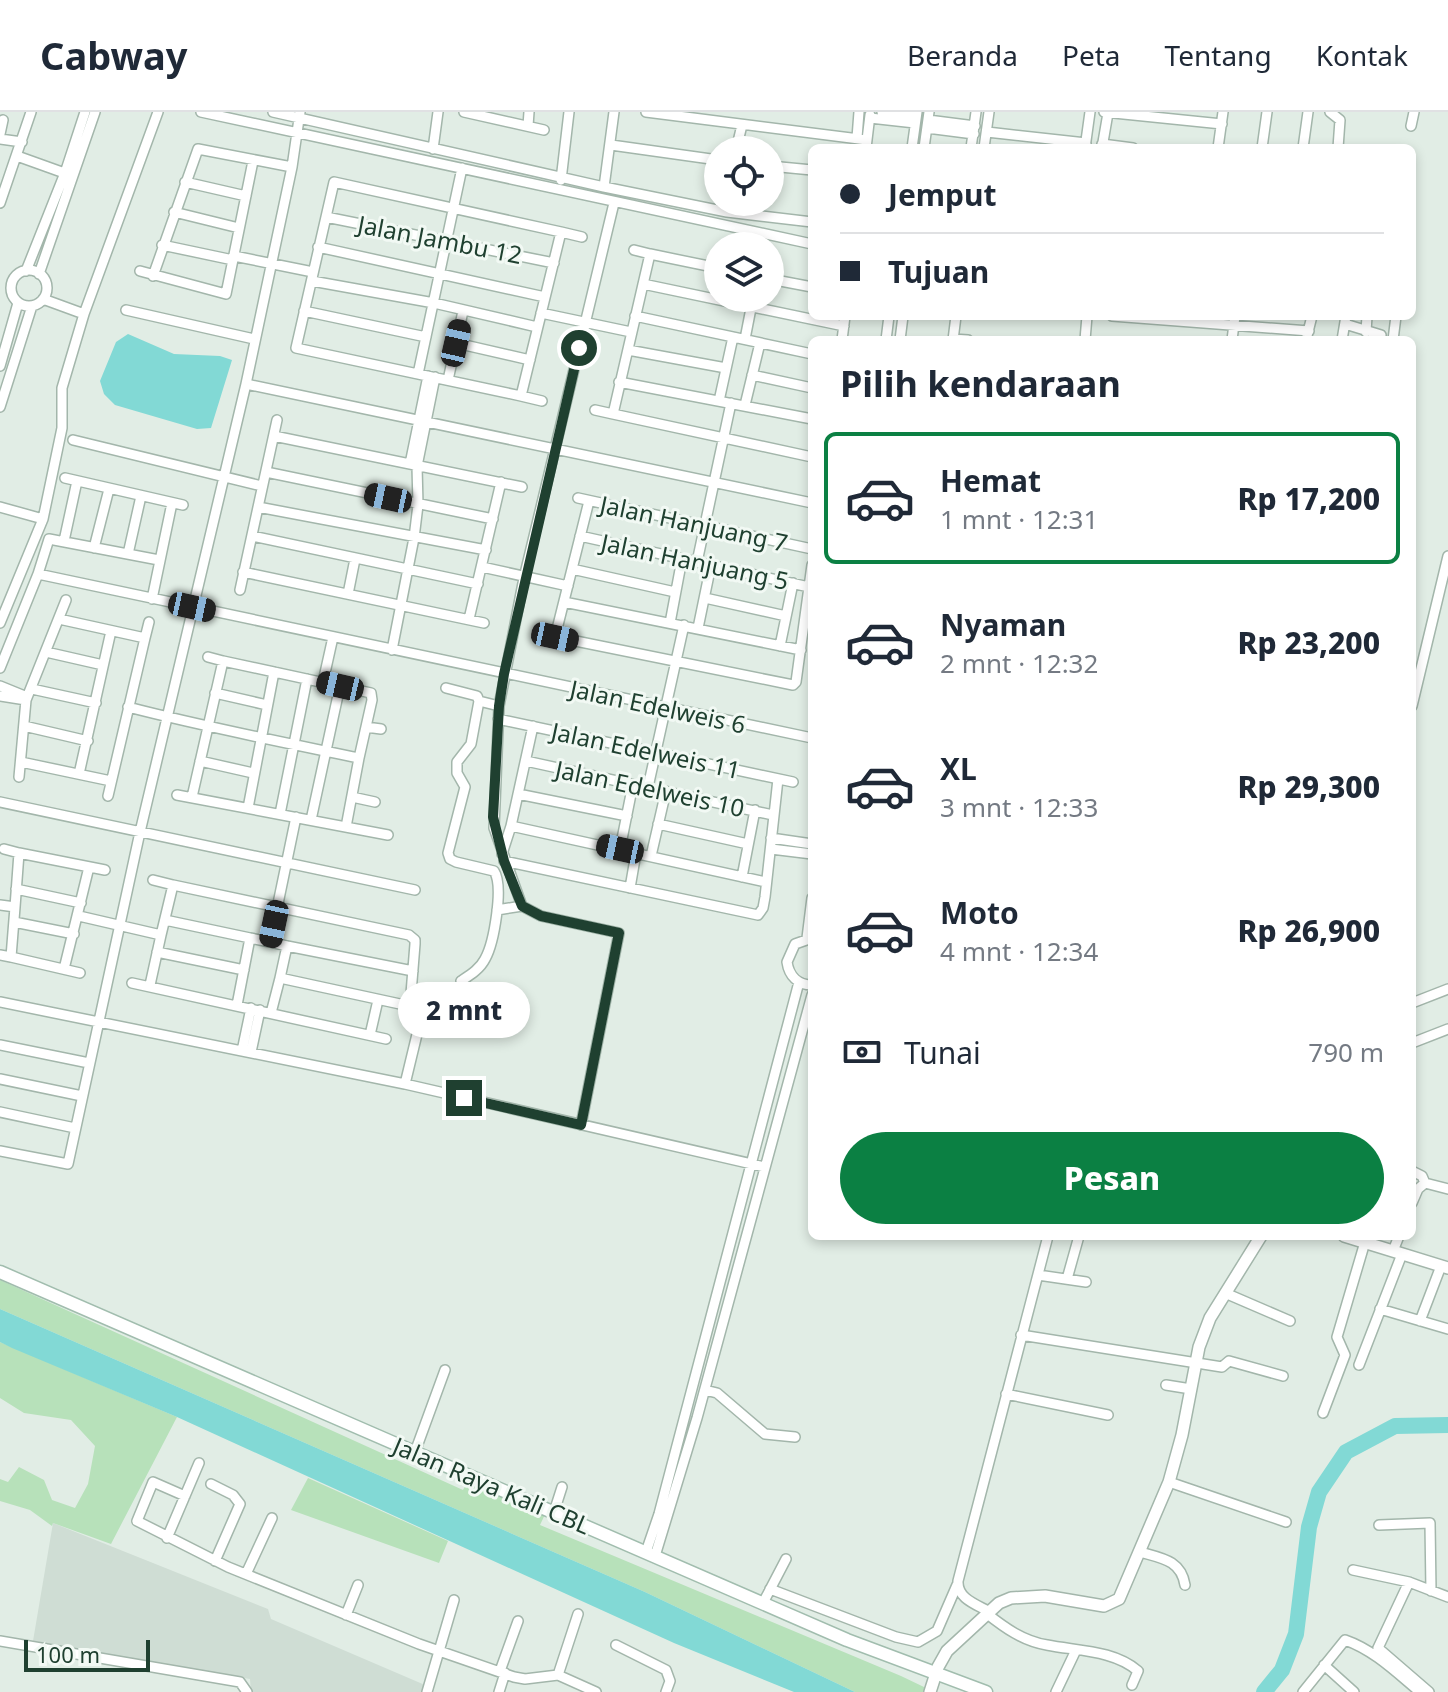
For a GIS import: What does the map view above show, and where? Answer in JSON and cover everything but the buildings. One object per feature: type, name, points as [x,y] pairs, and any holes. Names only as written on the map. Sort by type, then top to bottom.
[{"type":"main road","name":"Jalan Raya Kali CBL","points":[[0,1272],[847,1640],[986,1692]]},
{"type":"street","points":[[0,203],[31,112]]},
{"type":"street","points":[[39,274],[85,112]]},
{"type":"street","points":[[32,306],[18,303],[13,298],[11,284],[14,278],[26,271],[95,112]]},
{"type":"street","points":[[0,623],[43,519],[62,428],[62,388],[84,314],[158,112]]},
{"type":"street","points":[[273,112],[300,114],[433,149],[604,187],[704,203]]},
{"type":"street","points":[[433,149],[438,112]]},
{"type":"street","points":[[464,112],[544,130]]},
{"type":"street","points":[[528,126],[529,112]]},
{"type":"street","points":[[559,189],[569,112]]},
{"type":"street","points":[[604,187],[614,112]]},
{"type":"street","points":[[646,112],[730,118],[742,125],[863,142]]},
{"type":"street","points":[[756,126],[757,112]]},
{"type":"street","points":[[859,112],[863,142]]},
{"type":"street","points":[[882,112],[916,117]]},
{"type":"street","points":[[972,144],[976,112]]},
{"type":"street","points":[[985,144],[989,112]]},
{"type":"street","points":[[1085,144],[1090,112]]},
{"type":"street","points":[[1102,144],[1106,112],[1222,124]]},
{"type":"street","points":[[1219,144],[1223,112]]},
{"type":"street","points":[[1263,144],[1267,112]]},
{"type":"street","points":[[1304,144],[1308,112]]},
{"type":"street","points":[[1330,112],[1340,120],[1338,144]]},
{"type":"street","points":[[1411,126],[1414,112]]},
{"type":"street","points":[[202,113],[299,131],[559,189],[728,232]]},
{"type":"street","points":[[0,1151],[68,1164],[140,832],[246,384],[292,167],[300,114]]},
{"type":"street","points":[[863,142],[870,115],[916,117]]},
{"type":"street","points":[[913,144],[916,117]]},
{"type":"street","points":[[3,120],[0,136],[22,142]]},
{"type":"street","points":[[925,144],[928,120],[974,130]]},
{"type":"street","points":[[739,136],[742,125]]},
{"type":"street","points":[[987,132],[1071,144]]},
{"type":"street","points":[[185,145],[292,167]]},
{"type":"street","points":[[611,145],[704,158]]},
{"type":"street","points":[[153,276],[198,149]]},
{"type":"street","points":[[17,156],[69,175]]},
{"type":"street","points":[[140,271],[225,294],[253,161]]},
{"type":"street","points":[[0,167],[12,170]]},
{"type":"street","points":[[784,167],[808,170]]},
{"type":"street","points":[[392,650],[418,505],[414,465],[427,376],[426,337],[462,168]]},
{"type":"street","points":[[321,177],[582,237]]},
{"type":"street","points":[[185,182],[246,196]]},
{"type":"street","points":[[296,348],[334,182]]},
{"type":"street","points":[[522,906],[505,862],[493,817],[499,706],[524,578],[614,203]]},
{"type":"street","points":[[174,212],[239,228]]},
{"type":"street","points":[[778,216],[808,221]]},
{"type":"street","name":"Jalan Jambu 12","points":[[326,217],[554,263]]},
{"type":"street","points":[[521,396],[561,232]]},
{"type":"street","points":[[784,242],[808,244]]},
{"type":"street","points":[[162,245],[271,264],[537,327]]},
{"type":"street","points":[[318,247],[545,297]]},
{"type":"street","points":[[634,250],[704,265]]},
{"type":"street","points":[[613,414],[650,254]]},
{"type":"street","points":[[0,403],[32,306],[43,299],[46,285],[39,274],[26,271]]},
{"type":"street","points":[[784,282],[808,286]]},
{"type":"street","points":[[0,283],[11,284]]},
{"type":"street","points":[[643,284],[704,294]]},
{"type":"street","points":[[43,299],[84,314]]},
{"type":"street","points":[[0,366],[18,303]]},
{"type":"street","points":[[784,309],[808,314]]},
{"type":"street","points":[[126,310],[254,339]]},
{"type":"street","points":[[304,311],[426,337]]},
{"type":"street","points":[[448,380],[463,311]]},
{"type":"street","points":[[745,339],[750,312]]},
{"type":"street","points":[[541,313],[631,332]]},
{"type":"street","points":[[635,316],[808,353]]},
{"type":"street","points":[[1210,320],[1234,321],[1308,336]]},
{"type":"street","points":[[1346,320],[1366,332],[1381,335]]},
{"type":"street","points":[[1366,332],[1367,320]]},
{"type":"street","points":[[719,401],[733,337]]},
{"type":"street","points":[[456,343],[530,360]]},
{"type":"street","points":[[745,405],[760,343]]},
{"type":"street","points":[[283,344],[542,401]]},
{"type":"street","points":[[628,350],[726,368]]},
{"type":"street","points":[[752,375],[808,387]]},
{"type":"street","points":[[619,382],[808,418]]},
{"type":"street","points":[[246,384],[808,502]]},
{"type":"street","points":[[697,562],[731,403]]},
{"type":"street","points":[[595,410],[808,456]]},
{"type":"street","points":[[240,590],[277,420]]},
{"type":"street","points":[[274,436],[522,487]]},
{"type":"street","points":[[73,440],[262,486]]},
{"type":"street","points":[[266,472],[493,519]]},
{"type":"street","points":[[65,478],[183,505]]},
{"type":"street","points":[[64,541],[77,481]]},
{"type":"street","points":[[469,619],[501,482]]},
{"type":"street","points":[[94,548],[109,489]]},
{"type":"street","points":[[128,554],[141,496]]},
{"type":"street","name":"Jalan Hanjuang 7","points":[[578,498],[808,547]]},
{"type":"street","points":[[555,637],[589,501]]},
{"type":"street","points":[[152,599],[172,503]]},
{"type":"street","points":[[0,507],[43,519]]},
{"type":"street","points":[[258,507],[486,550]]},
{"type":"street","points":[[252,536],[478,584]]},
{"type":"street","name":"Jalan Hanjuang 5","points":[[580,536],[808,587]]},
{"type":"street","points":[[0,668],[38,574],[47,541],[53,539],[159,560]]},
{"type":"street","points":[[1417,669],[1448,556]]},
{"type":"street","points":[[348,594],[355,559]]},
{"type":"street","points":[[670,623],[682,559]]},
{"type":"street","points":[[698,628],[711,565]]},
{"type":"street","points":[[482,567],[568,586]]},
{"type":"street","points":[[572,569],[675,592]]},
{"type":"street","points":[[243,572],[484,623]]},
{"type":"street","name":"Jalan Edelweis 6","points":[[38,574],[808,737]]},
{"type":"street","points":[[780,646],[793,583]]},
{"type":"street","points":[[705,598],[786,616]]},
{"type":"street","points":[[19,777],[28,695],[66,600]]},
{"type":"street","points":[[564,602],[801,650]]},
{"type":"street","points":[[541,634],[793,685],[808,615]]},
{"type":"street","points":[[59,619],[145,638]]},
{"type":"street","points":[[108,796],[149,622]]},
{"type":"street","points":[[648,787],[684,625]]},
{"type":"street","points":[[79,774],[111,631]]},
{"type":"street","points":[[323,682],[333,637]]},
{"type":"street","points":[[46,652],[103,665]]},
{"type":"street","points":[[208,657],[371,693],[346,827]]},
{"type":"street","points":[[192,797],[223,661]]},
{"type":"street","points":[[248,808],[274,672]]},
{"type":"street","points":[[280,814],[307,679]]},
{"type":"street","points":[[0,686],[28,695]]},
{"type":"street","points":[[311,820],[340,686]]},
{"type":"street","points":[[446,688],[477,696],[479,701],[471,744],[457,762],[457,773],[465,787],[448,853],[450,859],[456,862],[490,868],[497,876]]},
{"type":"street","points":[[215,693],[267,705]]},
{"type":"street","points":[[0,696],[28,695],[96,703]]},
{"type":"street","points":[[479,701],[499,706]]},
{"type":"street","points":[[128,707],[359,758]]},
{"type":"street","name":"Jalan Edelweis 11","points":[[498,719],[793,782]]},
{"type":"street","points":[[24,726],[88,741]]},
{"type":"street","points":[[461,981],[486,958],[497,910],[497,876],[505,862],[533,726]]},
{"type":"street","points":[[366,727],[381,729]]},
{"type":"street","points":[[200,761],[253,773]]},
{"type":"street","name":"Jalan Edelweis 10","points":[[526,761],[773,815]]},
{"type":"street","points":[[21,762],[111,781]]},
{"type":"street","points":[[505,862],[758,915],[763,908],[778,779]]},
{"type":"street","points":[[620,849],[633,784]]},
{"type":"street","points":[[651,856],[666,791]]},
{"type":"street","points":[[518,794],[627,816]]},
{"type":"street","points":[[177,795],[388,835]]},
{"type":"street","points":[[352,797],[375,802]]},
{"type":"street","points":[[0,802],[415,890]]},
{"type":"street","points":[[742,877],[755,810]]},
{"type":"street","points":[[270,942],[296,817]]},
{"type":"street","points":[[658,824],[748,844]]},
{"type":"street","points":[[511,826],[766,882]]},
{"type":"street","points":[[771,838],[808,843]]},
{"type":"street","points":[[4,849],[105,870]]},
{"type":"street","points":[[771,849],[808,854]]},
{"type":"street","points":[[11,957],[19,853]]},
{"type":"street","points":[[630,888],[636,853]]},
{"type":"street","points":[[64,969],[89,867]]},
{"type":"street","points":[[153,880],[409,935],[415,940],[410,1006]]},
{"type":"street","points":[[150,985],[173,885]]},
{"type":"street","points":[[16,889],[81,903]]},
{"type":"street","points":[[0,905],[15,907]]},
{"type":"street","points":[[497,910],[522,906],[541,916],[619,933],[581,1125]]},
{"type":"street","points":[[79,916],[161,935]]},
{"type":"street","points":[[165,920],[413,971]]},
{"type":"street","points":[[14,922],[74,934]]},
{"type":"street","points":[[237,1005],[250,938]]},
{"type":"street","points":[[808,938],[795,944],[788,956],[788,969],[799,982],[808,984]]},
{"type":"street","points":[[271,1013],[287,946]]},
{"type":"street","points":[[157,952],[244,970]]},
{"type":"street","points":[[0,955],[80,973]]},
{"type":"street","points":[[280,978],[423,1009]]},
{"type":"street","points":[[650,1554],[663,1515],[661,1501],[799,982]]},
{"type":"street","points":[[132,983],[386,1039]]},
{"type":"street","points":[[1416,1001],[1448,989]]},
{"type":"street","points":[[405,1084],[426,997]]},
{"type":"street","points":[[370,1035],[378,1000]]},
{"type":"street","points":[[0,1002],[405,1084],[765,1167]]},
{"type":"street","points":[[247,1051],[255,1009]]},
{"type":"street","points":[[663,1515],[672,1505],[705,1390],[808,1010]]},
{"type":"street","points":[[1416,1041],[1448,1029]]},
{"type":"street","points":[[0,1045],[89,1063]]},
{"type":"street","points":[[0,1079],[82,1096]]},
{"type":"street","points":[[0,1112],[75,1128]]},
{"type":"street","points":[[1416,1173],[1422,1176],[1425,1183]]},
{"type":"street","points":[[1425,1183],[1448,1189]]},
{"type":"street","points":[[1416,1194],[1425,1183]]},
{"type":"street","points":[[771,1587],[896,1637],[918,1642],[937,1631],[957,1585],[1047,1240]]},
{"type":"street","points":[[1067,1279],[1078,1240]]},
{"type":"street","points":[[930,1692],[947,1651],[999,1603],[1031,1596],[1065,1597],[1099,1606],[1110,1605],[1121,1595],[1169,1482],[1196,1363],[1210,1318],[1258,1240]]},
{"type":"street","points":[[1358,1240],[1444,1267],[1420,1321]]},
{"type":"street","points":[[1359,1365],[1380,1309],[1399,1240]]},
{"type":"street","points":[[1323,1413],[1345,1355],[1337,1337],[1365,1242]]},
{"type":"street","points":[[1038,1275],[1086,1282]]},
{"type":"street","points":[[1225,1293],[1290,1321]]},
{"type":"street","points":[[1380,1309],[1448,1329]]},
{"type":"street","points":[[1021,1335],[1222,1367],[1229,1361],[1283,1376]]},
{"type":"street","points":[[415,1452],[445,1370]]},
{"type":"street","points":[[1166,1385],[1191,1389]]},
{"type":"street","points":[[705,1390],[717,1393],[765,1434],[795,1437]]},
{"type":"street","points":[[1006,1394],[1108,1415]]},
{"type":"street","points":[[167,1538],[199,1463]]},
{"type":"street","points":[[185,1496],[153,1482],[136,1518],[139,1524],[215,1561],[438,1650],[525,1679],[558,1675],[596,1692]]},
{"type":"street","points":[[1169,1482],[1286,1522]]},
{"type":"street","points":[[211,1484],[233,1495],[240,1504],[215,1561]]},
{"type":"street","points":[[554,1512],[562,1487]]},
{"type":"street","points":[[661,1501],[672,1505]]},
{"type":"street","points":[[246,1574],[272,1518]]},
{"type":"street","points":[[1379,1525],[1430,1523],[1431,1591]]},
{"type":"street","points":[[1140,1552],[1176,1565],[1183,1574],[1185,1585]]},
{"type":"street","points":[[763,1603],[786,1559]]},
{"type":"street","points":[[1353,1570],[1409,1582],[1448,1597]]},
{"type":"street","points":[[1409,1582],[1378,1648],[1429,1692]]},
{"type":"street","points":[[346,1615],[358,1585]]},
{"type":"street","points":[[957,1585],[963,1597],[1020,1637],[1048,1646],[1108,1656],[1136,1668],[1138,1673],[1132,1685]]},
{"type":"street","points":[[427,1692],[454,1600]]},
{"type":"street","points":[[558,1675],[578,1614]]},
{"type":"street","points":[[499,1692],[518,1621]]},
{"type":"street","points":[[0,1641],[240,1682],[247,1692]]},
{"type":"street","points":[[1303,1692],[1342,1641],[1348,1641],[1381,1660],[1420,1692]]},
{"type":"street","points":[[616,1645],[666,1670],[670,1681],[666,1692]]},
{"type":"street","points":[[1056,1692],[1076,1650]]},
{"type":"street","points":[[1324,1665],[1354,1692]]},
{"type":"shaded area","points":[[53,1523],[268,1609],[271,1619],[432,1688],[431,1692],[251,1692],[250,1679],[33,1641]]},
{"type":"green space","points":[[0,1280],[463,1490],[470,1477],[548,1508],[540,1525],[901,1676],[924,1687],[926,1692],[855,1692],[645,1592],[0,1309]]},
{"type":"green space","points":[[0,1342],[177,1417],[111,1544],[53,1523],[52,1526],[30,1510],[0,1501],[0,1479],[8,1482],[19,1467],[44,1480],[52,1500],[75,1508],[88,1484],[95,1446],[71,1420],[24,1413],[0,1398]]},
{"type":"green space","points":[[308,1478],[448,1541],[439,1563],[291,1510]]},
{"type":"water","points":[[128,334],[174,354],[220,356],[232,360],[211,428],[197,429],[115,405],[104,394],[100,381],[116,342]]},
{"type":"water","points":[[0,1309],[645,1592],[855,1692],[794,1692],[674,1643],[177,1417],[12,1348],[0,1342]]},
{"type":"waterway","points":[[1264,1692],[1282,1670],[1296,1634],[1309,1527],[1319,1492],[1346,1452],[1395,1426],[1448,1425]]},
{"type":"route","points":[[464,1098],[581,1125],[619,933],[541,916],[522,906],[504,861],[493,817],[499,706],[504,674],[579,348]]}]
